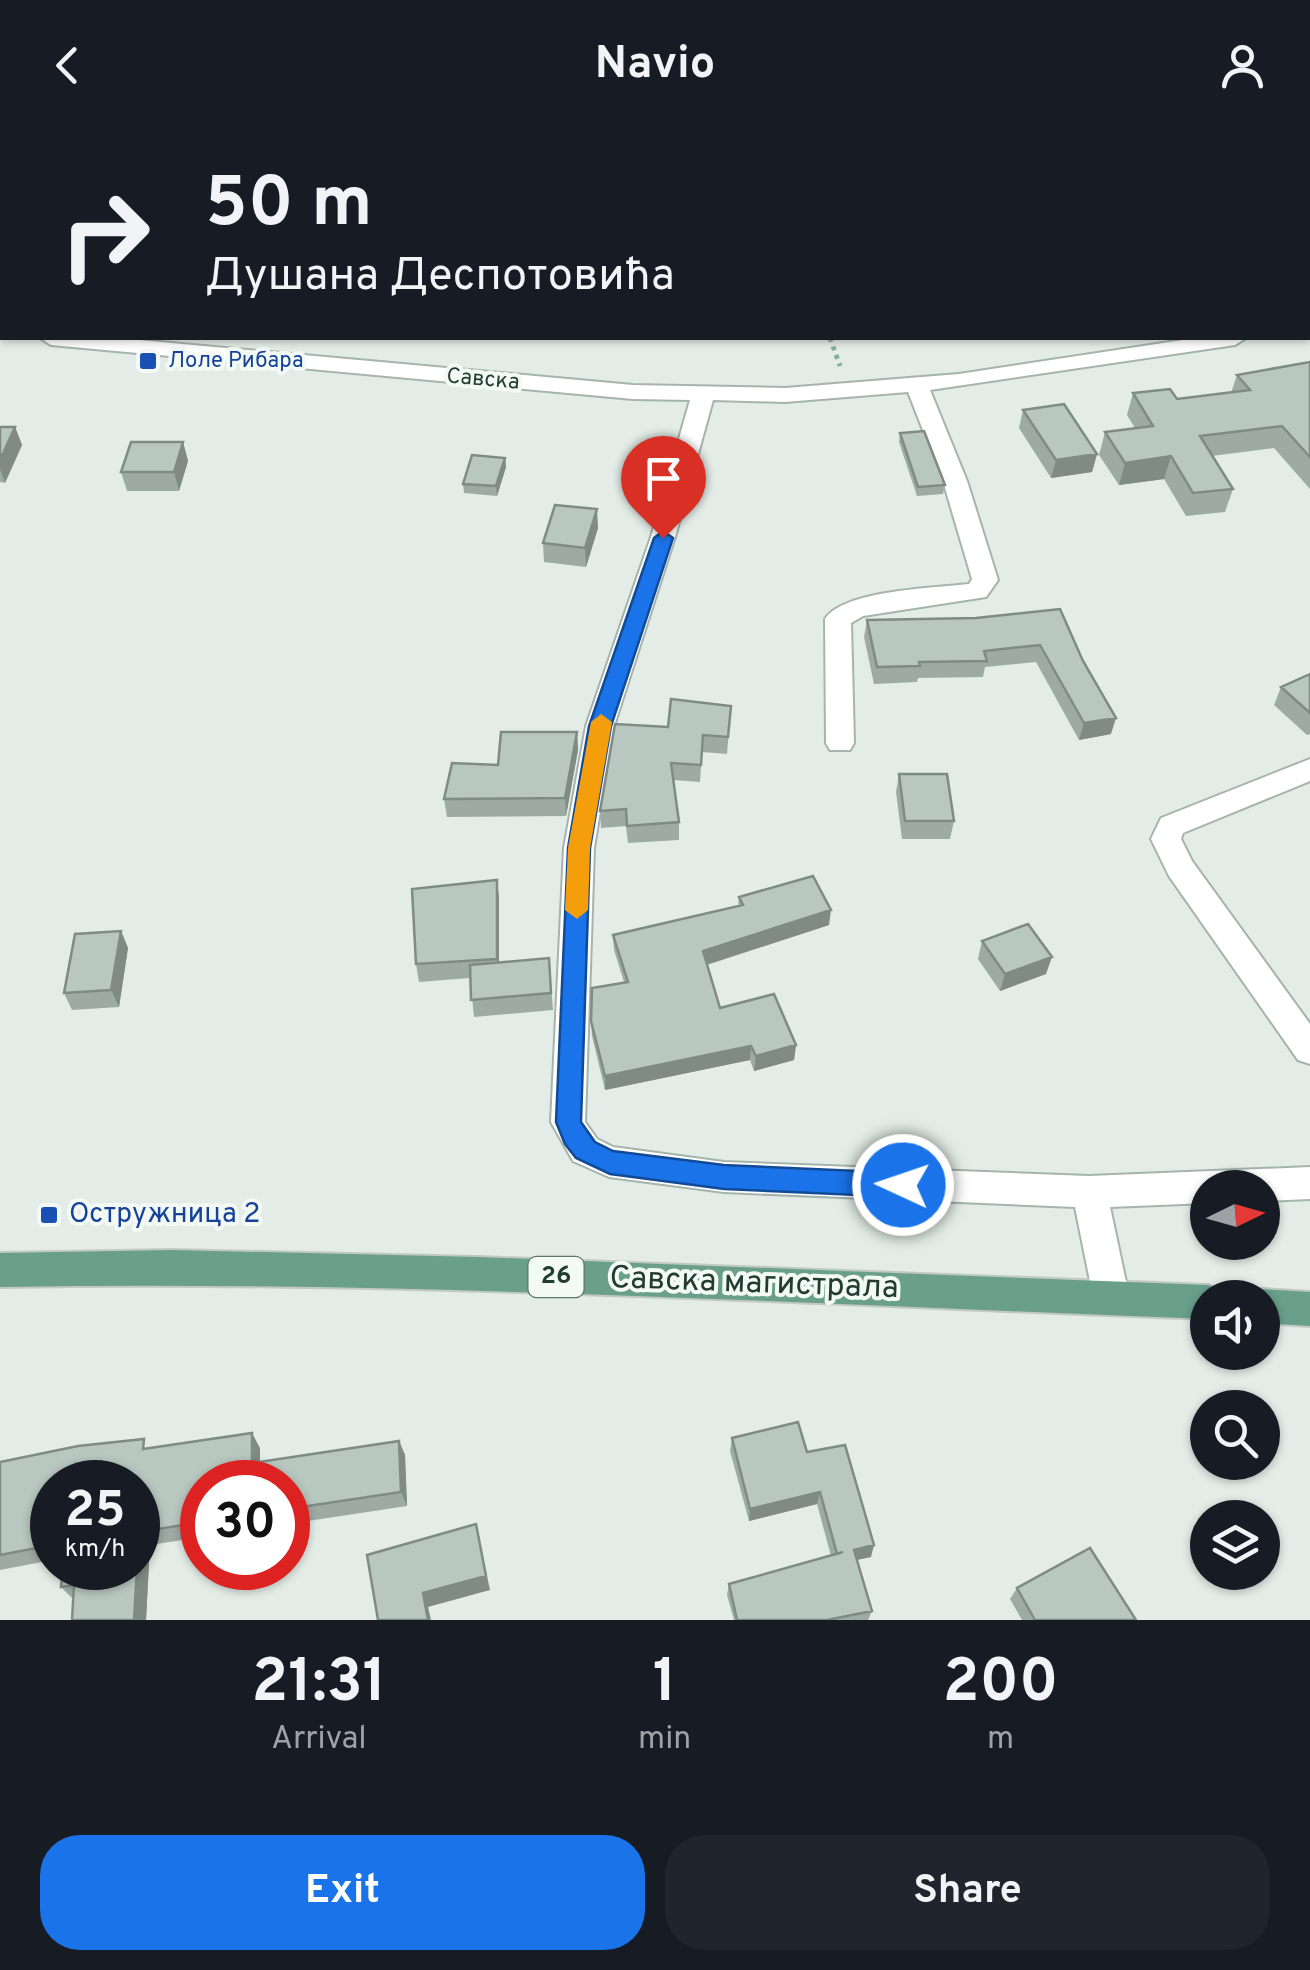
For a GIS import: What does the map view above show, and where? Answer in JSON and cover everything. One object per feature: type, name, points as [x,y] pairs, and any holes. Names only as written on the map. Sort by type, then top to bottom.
[{"type":"main road","name":"Савска магистрала","points":[[0,1270],[293,1270],[1190,1301]]},
{"type":"main road","points":[[1280,1307],[1310,1308]]},
{"type":"street","name":"Савска","points":[[71,340],[447,377],[703,394],[785,394],[917,386],[1222,340]]},
{"type":"street","points":[[840,743],[838,619],[857,608],[977,592],[985,580],[955,482],[917,386]]},
{"type":"street","points":[[703,394],[663,538],[600,726],[579,848],[568,1122],[574,1136],[586,1150],[610,1162],[724,1177],[1090,1192],[1190,1188]]},
{"type":"street","points":[[1310,769],[1171,826],[1166,839],[1180,868],[1310,1050]]},
{"type":"street","points":[[1280,1172],[1310,1158]]},
{"type":"street","points":[[1280,1184],[1310,1183]]},
{"type":"street","points":[[1090,1192],[1112,1296]]},
{"type":"building","points":[[1310,362],[1310,457],[1282,426],[1200,436],[1233,489],[1193,493],[1171,456],[1125,463],[1105,432],[1153,426],[1133,393],[1170,389],[1177,399],[1250,390],[1237,375]]},
{"type":"building","points":[[1064,404],[1097,454],[1056,460],[1023,410]]},
{"type":"building","points":[[0,427],[15,427],[0,460]]},
{"type":"building","points":[[924,431],[945,485],[918,487],[900,433]]},
{"type":"building","points":[[131,442],[183,442],[174,472],[121,472]]},
{"type":"building","points":[[472,455],[505,458],[496,486],[463,484]]},
{"type":"building","points":[[555,505],[597,509],[585,548],[543,543]]},
{"type":"building","points":[[1060,609],[1083,661],[1116,718],[1084,723],[1040,645],[984,651],[987,661],[877,667],[867,620],[976,618]]},
{"type":"building","points":[[1310,674],[1310,713],[1281,687]]},
{"type":"building","points":[[671,699],[731,706],[728,737],[703,735],[701,765],[671,763],[679,822],[627,826],[626,809],[600,811],[615,724],[668,727]]},
{"type":"building","points":[[501,732],[577,732],[565,798],[444,799],[452,763],[498,765]]},
{"type":"building","points":[[899,774],[947,774],[954,821],[905,821]]},
{"type":"building","points":[[813,876],[831,910],[703,951],[720,1008],[774,994],[796,1045],[756,1056],[751,1046],[605,1076],[591,1021],[592,988],[628,982],[613,935],[743,905],[739,897]]},
{"type":"building","points":[[497,880],[497,959],[416,964],[412,889]]},
{"type":"building","points":[[1028,924],[1052,957],[1005,974],[982,941]]},
{"type":"building","points":[[121,931],[111,990],[64,993],[75,934]]},
{"type":"building","points":[[549,958],[551,993],[471,1000],[470,965]]},
{"type":"building","points":[[798,1422],[807,1452],[845,1445],[874,1545],[854,1550],[872,1611],[827,1620],[737,1620],[729,1584],[837,1554],[820,1492],[750,1509],[732,1438]]},
{"type":"building","points":[[252,1433],[252,1460],[180,1460],[180,1525],[160,1529],[160,1460],[30,1460],[30,1549],[0,1555],[0,1462],[78,1446],[144,1439],[143,1449]]},
{"type":"building","points":[[399,1441],[401,1492],[310,1506],[310,1460],[272,1460]]},
{"type":"building","points":[[476,1524],[486,1576],[423,1593],[428,1620],[378,1620],[367,1555]]},
{"type":"building","points":[[1090,1548],[1136,1620],[1035,1620],[1017,1588]]},
{"type":"building","points":[[74,1590],[136,1590],[134,1620],[72,1620]]},
{"type":"slow traffic","points":[[577,910],[579,848],[601,722]]},
{"type":"place","name":"Лоле Рибара","points":[[148,361]]},
{"type":"place","name":"Остружница 2","points":[[49,1215]]},
{"type":"route","points":[[663,538],[600,726],[579,848],[568,1122],[586,1150],[610,1162],[724,1177],[903,1185]]}]
